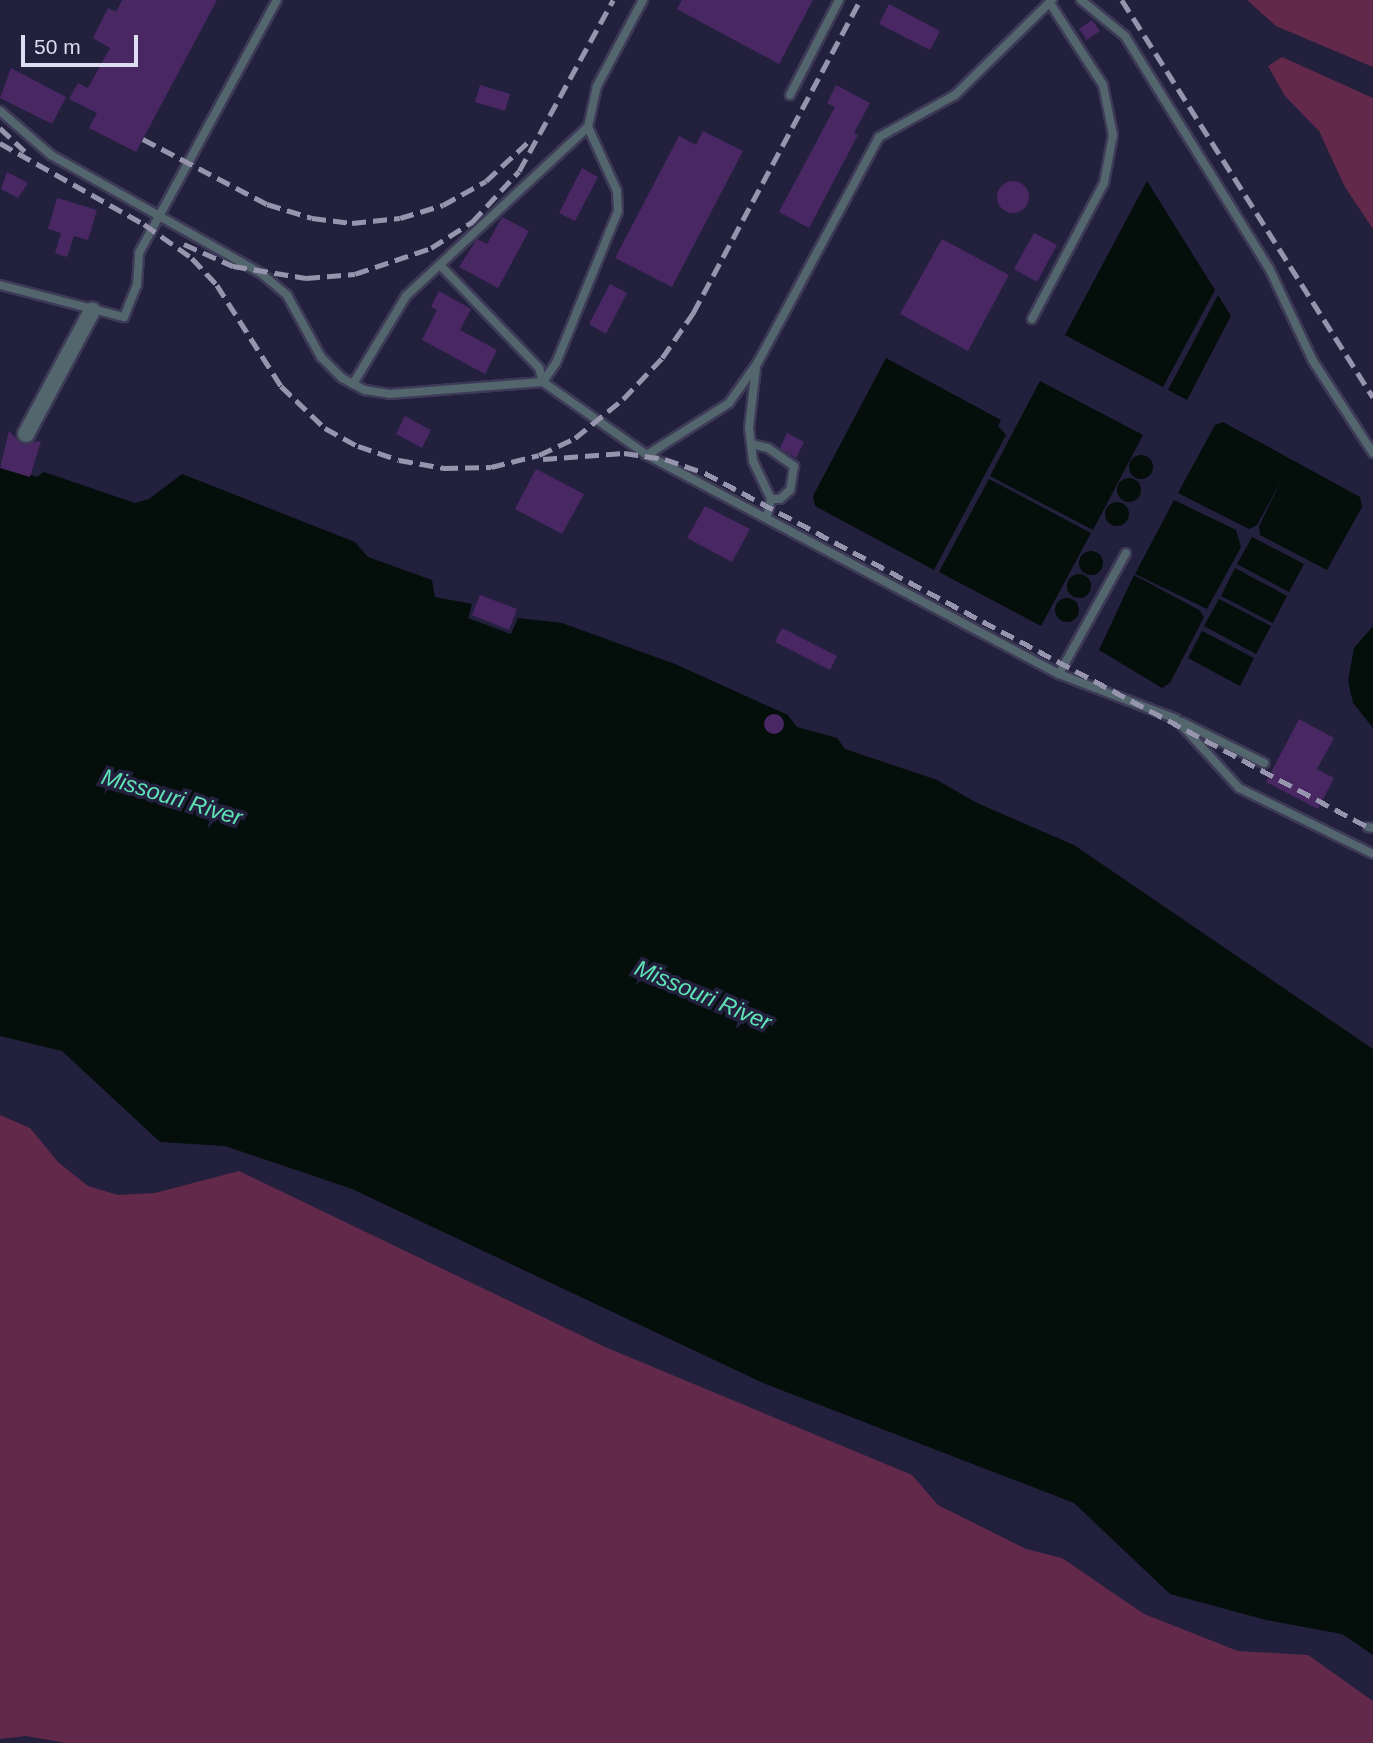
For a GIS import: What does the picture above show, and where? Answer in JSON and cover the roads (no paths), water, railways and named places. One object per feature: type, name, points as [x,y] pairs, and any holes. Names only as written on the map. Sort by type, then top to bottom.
[{"type":"street","points":[[26,434],[92,311]]},
{"type":"lane","points":[[0,285],[92,311],[124,317],[137,285],[139,253],[162,216],[277,0]]},
{"type":"lane","points":[[353,384],[406,296],[588,127],[597,86],[643,0]]},
{"type":"lane","points":[[790,95],[839,0]]},
{"type":"lane","points":[[1081,0],[1125,36],[1269,268],[1314,361],[1373,453]]},
{"type":"lane","points":[[646,455],[729,403],[758,362],[879,137],[955,95],[1051,1],[1103,85],[1113,135],[1104,183],[1032,319]]},
{"type":"lane","points":[[0,111],[51,155],[262,274],[287,295],[321,357],[353,384],[390,394],[543,382]]},
{"type":"lane","points":[[543,382],[556,363],[618,211],[617,191],[588,127]]},
{"type":"lane","points":[[440,265],[539,368],[543,382],[646,455],[1059,674],[1176,719],[1264,763]]},
{"type":"lane","points":[[758,362],[750,397],[751,444],[753,461],[771,499],[767,517]]},
{"type":"lane","points":[[751,444],[768,448],[794,466],[786,496],[771,499]]},
{"type":"lane","points":[[1059,674],[1126,554]]},
{"type":"lane","points":[[1176,719],[1239,788],[1373,854]]},
{"type":"water","points":[[1147,181],[1215,290],[1163,387],[1065,335]]},
{"type":"water","points":[[1218,295],[1231,316],[1187,400],[1168,390]]},
{"type":"water","points":[[886,358],[1001,420],[998,426],[1006,435],[934,570],[815,506],[813,496]]},
{"type":"water","points":[[1040,381],[1143,435],[1093,530],[990,476]]},
{"type":"water","points":[[1223,422],[1360,497],[1362,507],[1327,570],[1260,535],[1259,526],[1282,479],[1257,525],[1249,529],[1178,493],[1215,425]]},
{"type":"water","points":[[1141,455],[1149,459],[1153,467],[1149,475],[1141,479],[1133,475],[1129,467],[1133,459]]},
{"type":"water","name":"Missouri River","points":[[0,465],[37,477],[44,472],[135,503],[149,499],[182,474],[355,542],[368,557],[432,580],[435,597],[472,604],[468,618],[511,634],[518,618],[562,623],[675,664],[788,715],[797,727],[837,738],[845,749],[937,780],[977,803],[1074,845],[1373,1049],[1373,1655],[1342,1634],[1266,1620],[1170,1594],[1074,1503],[763,1383],[352,1189],[225,1146],[160,1142],[62,1051],[0,1036]]},
{"type":"water","points":[[1129,478],[1140,485],[1141,490],[1134,501],[1129,502],[1118,495],[1117,490],[1124,479]]},
{"type":"water","points":[[989,479],[1091,533],[1041,626],[939,572]]},
{"type":"water","points":[[1174,500],[1236,530],[1241,547],[1207,609],[1135,574]]},
{"type":"water","points":[[1117,502],[1128,509],[1129,514],[1122,525],[1117,526],[1106,519],[1105,514],[1112,503]]},
{"type":"water","points":[[1252,537],[1304,564],[1289,592],[1237,564]]},
{"type":"water","points":[[1091,551],[1102,558],[1103,563],[1096,574],[1091,575],[1080,568],[1079,563],[1086,552]]},
{"type":"water","points":[[1235,568],[1287,596],[1273,623],[1221,596]]},
{"type":"water","points":[[1079,574],[1087,578],[1091,586],[1087,594],[1079,598],[1071,594],[1067,586],[1071,578]]},
{"type":"water","points":[[1134,575],[1199,610],[1204,617],[1170,683],[1162,688],[1099,650]]},
{"type":"water","points":[[1067,598],[1078,605],[1079,610],[1072,621],[1067,622],[1056,615],[1055,610],[1062,599]]},
{"type":"water","points":[[1219,599],[1271,626],[1256,654],[1204,626]]},
{"type":"water","points":[[1373,626],[1373,728],[1353,703],[1348,681],[1354,648]]},
{"type":"water","points":[[1202,631],[1254,658],[1240,686],[1188,658]]},
{"type":"railway","points":[[184,244],[233,266],[306,278],[355,274],[431,248],[472,222],[519,171],[613,0]]},
{"type":"railway","points":[[0,143],[144,224],[192,258],[217,285],[281,386],[325,428],[358,446],[399,460],[444,468],[491,467],[539,455],[575,438],[623,399],[662,358],[693,313],[860,0]]},
{"type":"railway","points":[[1122,0],[1373,397]]},
{"type":"railway","points":[[0,128],[25,151]]},
{"type":"railway","points":[[143,139],[267,204],[312,218],[352,223],[400,218],[443,205],[486,181],[529,141]]},
{"type":"railway","points":[[543,459],[624,453],[665,459],[705,473],[1368,827]]}]
